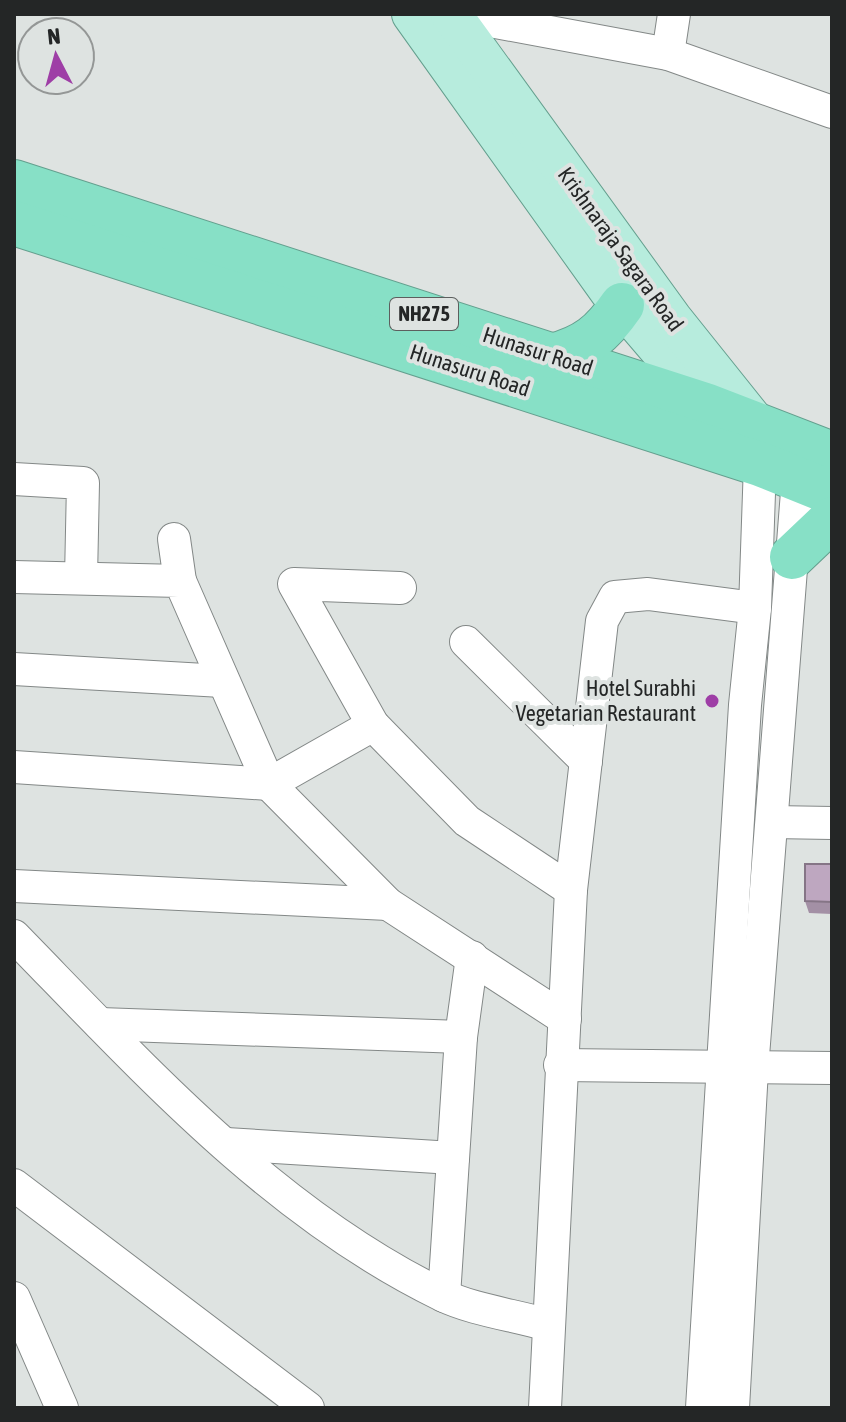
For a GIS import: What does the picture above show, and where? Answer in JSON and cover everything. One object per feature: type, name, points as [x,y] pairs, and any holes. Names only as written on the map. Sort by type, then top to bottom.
[{"type":"highway","name":"Hunasur Road","points":[[14,182],[708,406],[795,463]]},
{"type":"highway","name":"Hunasuru Road","points":[[14,223],[795,463]]},
{"type":"highway","points":[[552,356],[576,350],[599,335],[622,305]]},
{"type":"highway","points":[[792,557],[832,519]]},
{"type":"main road","name":"Krishnaraja Sagara Road","points":[[412,14],[622,305],[708,406]]},
{"type":"main road","name":"Krishnaraja Sagara Road","points":[[452,14],[672,319],[795,463]]},
{"type":"street","points":[[452,14],[668,54],[832,112]]},
{"type":"street","points":[[668,54],[674,14]]},
{"type":"street","points":[[702,1408],[738,1068],[772,822],[792,557],[795,463]]},
{"type":"street","points":[[733,1408],[745,705],[755,608],[795,463]]},
{"type":"street","points":[[14,479],[83,483],[81,578]]},
{"type":"street","points":[[174,539],[180,581],[269,784],[388,904],[565,1019]]},
{"type":"street","points":[[14,577],[180,581]]},
{"type":"street","points":[[400,588],[294,584],[373,725],[467,821],[571,890]]},
{"type":"street","points":[[545,1408],[571,890],[602,621],[615,597],[648,594],[755,608]]},
{"type":"street","points":[[466,642],[586,761]]},
{"type":"street","points":[[14,669],[222,681]]},
{"type":"street","points":[[14,767],[269,784],[373,725]]},
{"type":"street","points":[[772,822],[832,823]]},
{"type":"street","points":[[14,886],[388,904]]},
{"type":"street","points":[[14,936],[192,1116],[334,1231],[444,1296],[548,1325]]},
{"type":"street","points":[[444,1296],[461,1037],[472,957]]},
{"type":"street","points":[[100,1024],[461,1037]]},
{"type":"street","points":[[560,1065],[832,1068]]},
{"type":"street","points":[[226,1144],[453,1158]]},
{"type":"street","points":[[14,1185],[308,1408]]},
{"type":"street","points":[[14,1298],[62,1408]]},
{"type":"building","points":[[805,864],[832,864],[832,902],[805,901]]},
{"type":"place","name":"Hotel Surabhi Vegetarian Restaurant","points":[[712,701]]}]
